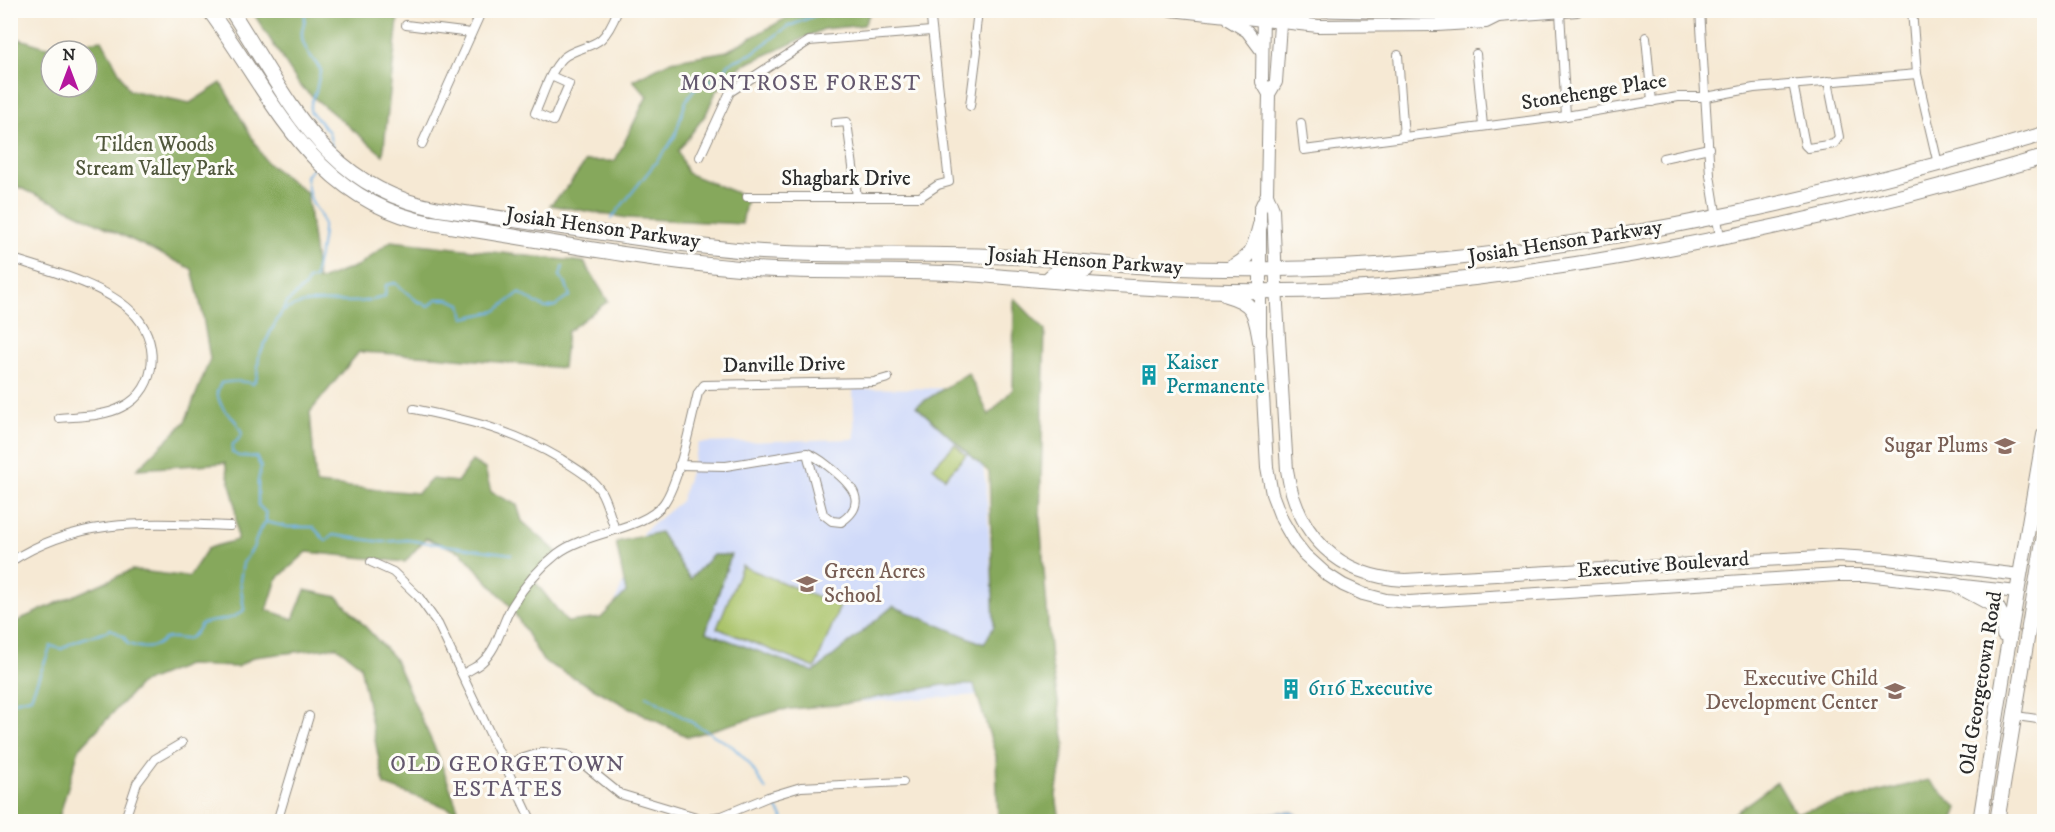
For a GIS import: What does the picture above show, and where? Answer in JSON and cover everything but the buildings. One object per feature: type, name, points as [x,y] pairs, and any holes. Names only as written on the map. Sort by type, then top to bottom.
[{"type":"main road","name":"Josiah Henson Parkway","points":[[209,10],[297,139],[330,174],[360,196],[382,208],[411,219],[672,260],[788,271],[934,272],[1134,287],[1209,290],[1348,288],[1463,279],[1553,267],[1804,220],[1896,198],[2044,157]]},
{"type":"main road","name":"Josiah Henson Parkway","points":[[231,10],[309,131],[342,165],[392,197],[416,205],[681,244],[780,253],[948,254],[1130,266],[1259,270],[1413,262],[1549,247],[1798,200],[2044,134]]},
{"type":"main road","points":[[1228,269],[1248,257],[1260,225]]},
{"type":"main road","points":[[1047,280],[1054,272],[1061,270],[1100,270],[1130,266]]},
{"type":"main road","points":[[1209,290],[1239,298],[1248,304],[1255,316],[1260,341]]},
{"type":"main road","points":[[2020,575],[2044,435]]},
{"type":"main road","name":"Old Georgetown Road","points":[[1997,822],[2040,592],[2044,535]]},
{"type":"main road","name":"Old Georgetown Road","points":[[1980,822],[2020,575],[2041,577]]},
{"type":"main road","points":[[1956,585],[1990,602],[2002,615],[2004,669]]},
{"type":"main road","name":"Executive Boulevard","points":[[2017,592],[2040,592]]},
{"type":"street","points":[[422,144],[482,10]]},
{"type":"street","points":[[551,76],[569,84],[553,121],[535,113],[551,76],[569,54],[603,38],[618,10]]},
{"type":"street","name":"Shagbark Drive","points":[[747,197],[920,197],[938,185],[949,182],[930,10]]},
{"type":"street","points":[[970,106],[978,10]]},
{"type":"street","points":[[1171,10],[1226,17],[1280,17],[1341,27],[1437,26],[1486,22],[1498,15]]},
{"type":"street","points":[[1303,10],[1437,13],[1484,10],[1498,15],[1577,10]]},
{"type":"street","points":[[1700,10],[1710,175],[1720,237]]},
{"type":"street","points":[[1912,10],[1917,74],[1938,164]]},
{"type":"street","points":[[1560,12],[1566,116]]},
{"type":"street","points":[[1263,16],[1262,82],[1269,94]]},
{"type":"street","points":[[1226,17],[1247,31],[1262,51]]},
{"type":"street","points":[[1267,195],[1269,94],[1276,82],[1280,17]]},
{"type":"street","points":[[406,25],[471,33]]},
{"type":"street","points":[[700,157],[730,92],[809,41],[931,31]]},
{"type":"street","points":[[1646,36],[1652,102]]},
{"type":"street","points":[[1476,54],[1483,126]]},
{"type":"street","points":[[1398,55],[1404,137]]},
{"type":"street","name":"Stonehenge Place","points":[[1301,123],[1304,150],[1566,116],[1678,97],[1706,97],[1792,83],[1917,74]]},
{"type":"street","points":[[1792,83],[1805,145],[1808,148],[1816,148],[1834,144],[1839,137],[1828,81]]},
{"type":"street","points":[[835,123],[847,122],[857,197]]},
{"type":"street","points":[[1663,158],[1709,148]]},
{"type":"street","name":"Executive Boulevard","points":[[1267,195],[1260,209],[1259,290],[1260,341],[1270,485],[1278,511],[1288,531],[1305,555],[1342,585],[1375,598],[1409,602],[1866,575],[2017,592]]},
{"type":"street","name":"Executive Boulevard","points":[[1267,195],[1273,209],[1287,470],[1302,518],[1317,542],[1346,565],[1380,578],[1405,580],[1824,556],[1887,559],[2020,575]]},
{"type":"street","points":[[10,258],[99,290],[131,310],[145,327],[153,350],[152,367],[144,385],[138,396],[123,407],[102,414],[59,418]]},
{"type":"street","name":"Danville Drive","points":[[463,674],[481,663],[493,650],[511,607],[532,578],[567,547],[633,523],[653,514],[662,506],[668,497],[679,465],[698,393],[704,385],[874,382],[888,378]]},
{"type":"street","points":[[414,409],[484,424],[511,433],[546,451],[592,481],[601,493],[615,529]]},
{"type":"street","points":[[1266,447],[1285,441]]},
{"type":"street","points":[[679,465],[726,466],[807,453],[818,457],[850,486],[855,495],[856,505],[851,514],[841,522],[831,521],[824,514],[807,453]]},
{"type":"street","points":[[10,562],[41,545],[92,528],[143,522],[230,526]]},
{"type":"street","points":[[1824,556],[1825,576]]},
{"type":"street","points":[[1748,560],[1749,581]]},
{"type":"street","points":[[371,562],[393,572],[418,596],[438,624],[532,822]]},
{"type":"street","points":[[1655,566],[1666,586]]},
{"type":"street","points":[[1533,595],[1534,573]]},
{"type":"street","points":[[1461,578],[1461,599]]},
{"type":"street","points":[[276,822],[309,716]]},
{"type":"street","points":[[2016,716],[2044,720]]},
{"type":"street","points":[[124,822],[137,783],[155,759],[182,743]]},
{"type":"street","points":[[505,764],[543,752],[567,755],[584,764],[620,794],[703,819],[722,816],[801,786],[903,782]]},
{"type":"shaded area","name":"Green Acres School","points":[[967,388],[986,483],[998,694],[677,713],[602,635],[643,532],[681,501],[699,443],[855,439],[853,389]]},
{"type":"green space","points":[[252,11],[399,11],[383,155],[300,86]]},
{"type":"green space","points":[[799,11],[871,11],[864,25],[824,29],[741,66],[716,92],[706,114],[678,151],[687,173],[747,197],[742,224],[627,218],[550,205],[566,189],[586,161],[615,161],[647,96],[633,80],[671,61],[727,51]]},
{"type":"green space","name":"Tilden Woods Stream Valley Park","points":[[10,36],[39,45],[39,99],[99,99],[99,40],[102,40],[129,90],[190,103],[221,83],[266,162],[307,193],[318,281],[359,265],[391,241],[584,262],[608,301],[567,332],[563,368],[434,356],[359,352],[310,412],[316,484],[418,493],[432,479],[457,482],[472,461],[485,469],[491,492],[517,505],[522,521],[558,553],[532,578],[567,622],[601,618],[626,592],[616,542],[660,532],[690,579],[713,555],[731,555],[706,632],[814,672],[893,606],[984,644],[994,626],[989,472],[916,406],[968,373],[989,415],[1013,389],[1014,298],[1045,330],[1040,519],[1051,661],[1065,743],[1056,795],[1060,821],[998,821],[996,756],[974,685],[942,685],[844,704],[780,710],[688,737],[543,661],[511,607],[461,552],[426,538],[405,562],[307,552],[277,579],[267,610],[293,619],[305,590],[338,597],[394,658],[438,755],[459,812],[384,785],[360,665],[337,647],[254,657],[237,667],[187,665],[140,684],[79,749],[58,821],[11,821],[11,626],[23,618],[132,570],[189,577],[208,548],[237,540],[235,503],[225,463],[137,469],[185,422],[210,359],[192,269],[60,205],[11,184]]},
{"type":"green space","points":[[955,444],[966,455],[945,478],[933,467]]},
{"type":"green space","points":[[742,566],[840,606],[815,668],[717,628]]},
{"type":"green space","points":[[1928,780],[1958,808],[1953,821],[1724,821],[1777,782],[1795,813]]},
{"type":"water","points":[[1293,812],[1299,816],[1298,821],[1251,821],[1252,816]]},
{"type":"waterway","points":[[304,10],[302,32],[304,45],[321,70],[310,111],[329,132],[332,147]]},
{"type":"waterway","points":[[611,219],[668,147],[675,136],[686,101],[694,89],[723,74],[729,63],[751,54],[787,27],[828,10]]},
{"type":"waterway","points":[[10,702],[31,697],[51,646],[62,649],[111,629],[124,637],[128,644],[149,647],[157,645],[164,639],[188,639],[201,624],[229,618],[244,610],[240,580],[243,563],[253,548],[260,529],[266,522],[266,513],[258,505],[258,481],[261,467],[256,457],[238,456],[232,452],[233,444],[242,434],[236,422],[222,406],[217,392],[221,383],[237,381],[253,384],[257,377],[259,356],[287,303],[306,285],[308,280],[315,278],[323,222],[313,204],[306,176],[316,165]]},
{"type":"waterway","points":[[284,311],[295,305],[308,303],[373,300],[385,296],[386,285],[395,283],[417,301],[429,306],[437,299],[448,299],[461,304],[464,318],[496,311],[519,293],[545,308],[555,306],[570,296],[560,276],[563,266]]},
{"type":"waterway","points":[[266,522],[288,527],[313,527],[326,541],[333,535],[382,542],[407,540],[511,554]]},
{"type":"waterway","points":[[647,696],[732,746],[749,763],[766,790]]},
{"type":"waterway","points":[[773,802],[785,822]]},
{"type":"place","name":"Kaiser Permanente","points":[[1149,375]]},
{"type":"place","name":"Sugar Plums","points":[[2005,446]]},
{"type":"place","name":"Green Acres School","points":[[807,584]]},
{"type":"place","name":"6116 Executive","points":[[1291,689]]},
{"type":"place","name":"Executive Child Development Center","points":[[1895,691]]},
{"type":"district","name":"MONTROSE FOREST","points":[[801,83]]},
{"type":"district","name":"OLD GEORGETOWN ESTATES","points":[[508,776]]}]
